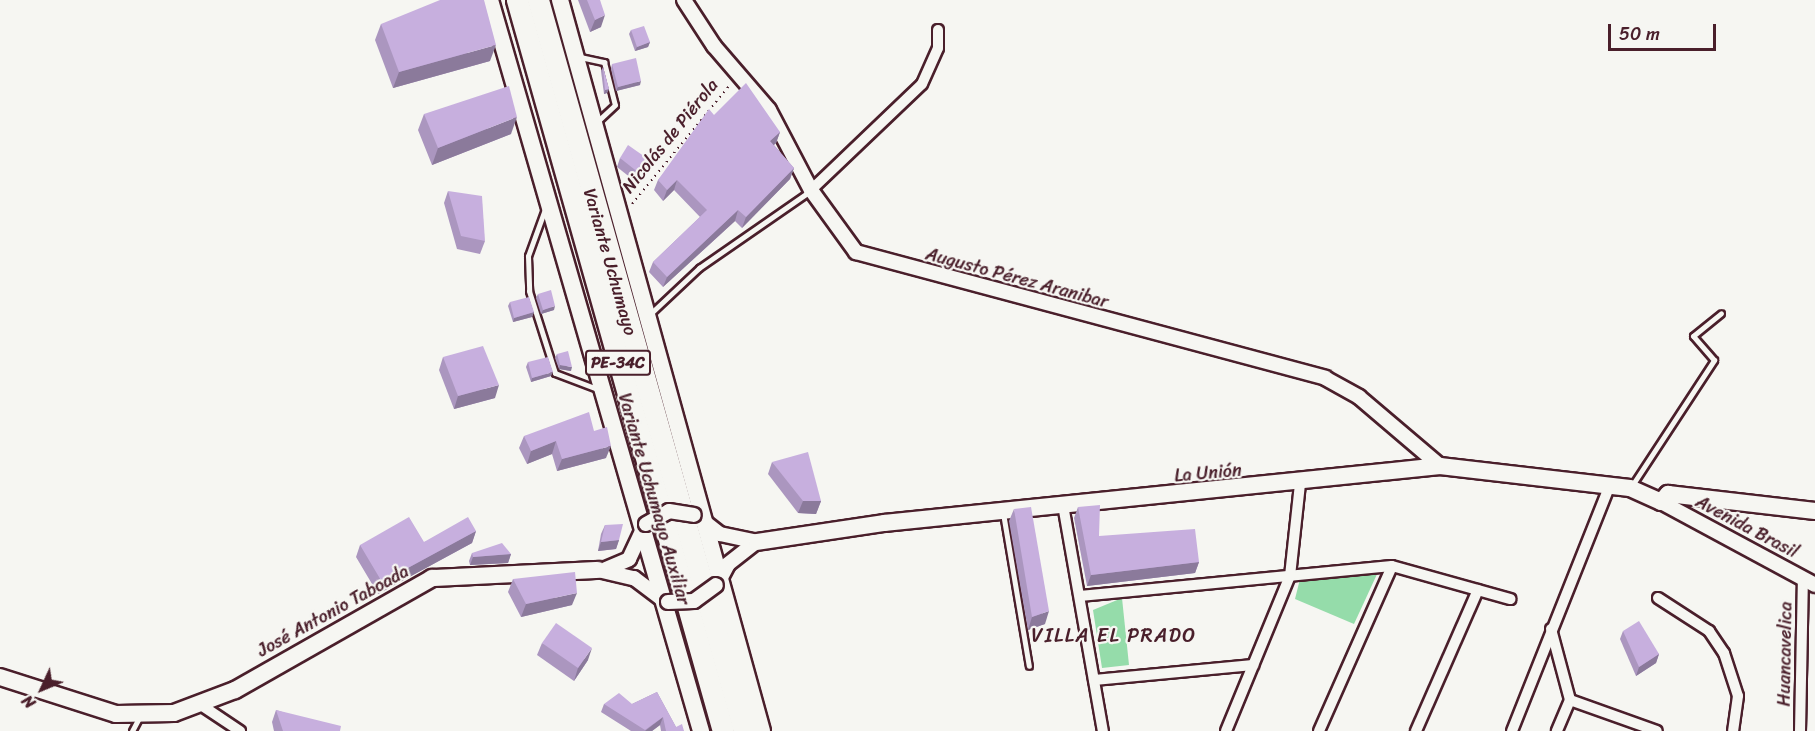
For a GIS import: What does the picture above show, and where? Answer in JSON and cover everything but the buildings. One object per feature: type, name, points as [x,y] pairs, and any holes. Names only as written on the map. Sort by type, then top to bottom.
[{"type":"highway","name":"Variante Uchumayo","points":[[518,0],[723,731]]},
{"type":"highway","name":"Variante Uchumayo","points":[[538,0],[744,731]]},
{"type":"main road","name":"Variante Uchumayo Auxiliar","points":[[490,0],[546,204],[645,527],[701,731]]},
{"type":"main road","points":[[560,0],[648,317],[699,518],[762,731]]},
{"type":"main road","name":"La Unión","points":[[757,542],[1003,511],[1300,484],[1440,466],[1630,488],[1661,502]]},
{"type":"main road","points":[[1661,502],[1668,494],[1815,511]]},
{"type":"main road","name":"José Antonio Taboada","points":[[136,724],[201,705],[432,578],[598,570]]},
{"type":"main road","points":[[0,677],[136,724]]},
{"type":"street","name":"Augusto Pérez Aranibar","points":[[684,0],[769,110],[811,190],[847,244],[866,256],[1325,378],[1359,397],[1440,466]]},
{"type":"street","points":[[811,190],[922,84],[938,48],[938,30]]},
{"type":"street","points":[[1226,731],[1290,576],[1300,484]]},
{"type":"street","points":[[1512,731],[1610,485]]},
{"type":"street","name":"Avenida Brasil","points":[[1661,502],[1809,581]]},
{"type":"street","points":[[1063,505],[1103,731]]},
{"type":"street","points":[[645,527],[669,511],[699,518]]},
{"type":"street","name":"La Unión","points":[[699,518],[737,542],[757,542]]},
{"type":"street","name":"José Antonio Taboada","points":[[598,570],[629,559],[645,527]]},
{"type":"street","points":[[666,601],[694,601],[718,583],[741,551],[757,542]]},
{"type":"street","points":[[1080,596],[1392,566],[1509,599]]},
{"type":"street","points":[[1319,731],[1392,566]]},
{"type":"street","name":"José Antonio Taboada","points":[[598,570],[634,578],[666,601]]},
{"type":"street","name":"Huancavelica","points":[[1800,731],[1809,581]]},
{"type":"street","points":[[1416,731],[1478,590]]},
{"type":"street","points":[[1658,598],[1709,631],[1724,653],[1738,696],[1733,731]]},
{"type":"street","points":[[1551,629],[1570,700],[1557,731]]},
{"type":"street","points":[[1094,680],[1253,665]]},
{"type":"street","points":[[1570,700],[1658,731]]},
{"type":"street","points":[[201,705],[240,731]]},
{"type":"lane","points":[[575,56],[604,62],[615,105],[595,124]]},
{"type":"lane","points":[[648,317],[699,268],[811,190]]},
{"type":"lane","points":[[546,204],[528,256],[529,291],[555,372],[602,391]]},
{"type":"lane","points":[[1630,488],[1714,360],[1693,336],[1721,313]]},
{"type":"lane","points":[[1003,511],[1029,666]]},
{"type":"path","name":"Nicolás de Piérola","points":[[620,213],[654,183],[706,110],[740,75]]},
{"type":"green space","points":[[1378,572],[1354,624],[1295,599],[1300,579]]},
{"type":"green space","points":[[1122,598],[1129,665],[1102,668],[1093,610]]},
{"type":"district","name":"VILLA EL PRADO","points":[[1114,635]]}]
